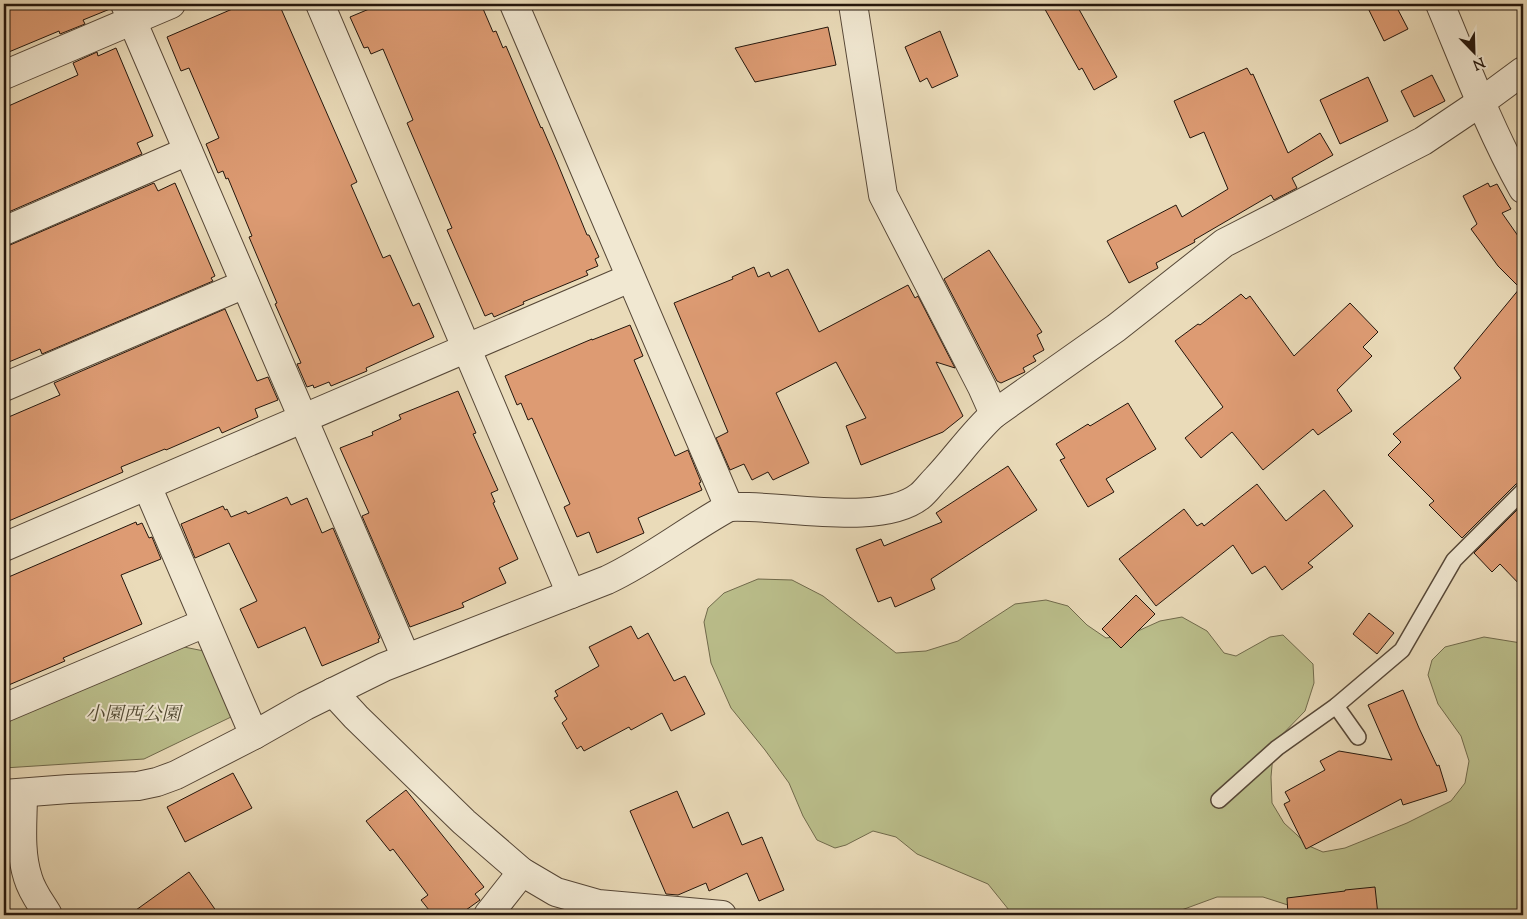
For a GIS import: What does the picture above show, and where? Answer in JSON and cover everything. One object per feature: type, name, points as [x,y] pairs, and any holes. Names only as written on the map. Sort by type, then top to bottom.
[{"type":"street","points":[[4,75],[128,12],[171,4]]},
{"type":"street","points":[[320,4],[571,594]]},
{"type":"street","points":[[514,4],[729,507]]},
{"type":"street","points":[[853,4],[882,195],[982,387],[994,414]]},
{"type":"street","points":[[1440,4],[1511,167],[1523,189]]},
{"type":"street","points":[[128,12],[406,658]]},
{"type":"street","points":[[48,915],[28,879],[14,793],[138,786],[158,782],[176,775],[333,692],[406,658],[629,570],[729,507],[761,507],[853,513],[890,510],[906,505],[926,490],[978,429],[994,414],[1116,328],[1224,243],[1423,141],[1482,102],[1523,71]]},
{"type":"street","points":[[4,231],[188,152]]},
{"type":"street","points":[[4,547],[630,278]]},
{"type":"street","points":[[4,387],[245,284]]},
{"type":"street","points":[[147,486],[254,735]]},
{"type":"street","points":[[4,708],[205,623]]},
{"type":"street","points":[[333,692],[464,822],[522,872],[556,892],[598,904],[660,912],[722,915]]},
{"type":"street","points":[[488,915],[522,872]]},
{"type":"lane","points":[[1219,800],[1277,748],[1336,706],[1402,650],[1454,560],[1523,491]]},
{"type":"lane","points":[[1336,706],[1358,737]]},
{"type":"green space","points":[[758,579],[792,580],[823,596],[896,653],[926,651],[958,641],[1015,604],[1046,600],[1068,606],[1087,625],[1106,638],[1129,635],[1160,621],[1182,617],[1207,631],[1224,653],[1236,656],[1270,637],[1283,635],[1313,664],[1314,683],[1305,711],[1274,743],[1271,777],[1272,803],[1284,823],[1309,846],[1323,852],[1345,848],[1407,823],[1451,801],[1465,783],[1469,761],[1461,736],[1438,704],[1428,675],[1432,660],[1445,647],[1484,637],[1521,643],[1523,644],[1523,915],[1307,915],[1294,907],[1263,897],[1217,897],[1168,915],[1013,915],[988,884],[917,854],[896,837],[873,831],[846,845],[835,848],[817,840],[803,816],[789,783],[731,708],[711,663],[704,622],[708,608],[724,593]]},
{"type":"green space","name":"小園西公園","points":[[184,647],[204,651],[231,717],[144,759],[4,768],[4,719]]},
{"type":"building","points":[[22,4],[110,4],[110,9],[83,20],[85,24],[60,34],[59,31],[4,54],[4,12]]},
{"type":"building","points":[[244,4],[279,4],[357,182],[351,185],[383,258],[390,255],[413,306],[419,303],[434,337],[366,368],[367,371],[331,386],[329,382],[314,388],[313,385],[307,387],[297,364],[301,363],[275,304],[277,303],[249,237],[252,236],[228,178],[226,179],[223,171],[218,173],[206,144],[219,138],[189,68],[181,71],[167,37]]},
{"type":"building","points":[[381,4],[481,4],[493,32],[496,31],[503,48],[506,46],[587,235],[589,235],[599,257],[595,259],[598,266],[586,271],[588,275],[523,302],[524,304],[494,317],[492,313],[485,316],[447,230],[452,228],[407,123],[413,120],[383,49],[371,54],[368,47],[364,48],[350,17]]},
{"type":"building","points":[[1042,4],[1076,4],[1117,77],[1094,90],[1082,68],[1079,70]]},
{"type":"building","points":[[1366,4],[1395,4],[1408,29],[1384,41]]},
{"type":"building","points":[[828,27],[836,65],[755,82],[735,48]]},
{"type":"building","points":[[940,31],[958,76],[932,88],[927,78],[920,82],[905,47]]},
{"type":"building","points":[[116,48],[153,136],[137,143],[142,154],[4,214],[4,108],[78,75],[73,63],[97,52],[98,56]]},
{"type":"building","points":[[1247,68],[1251,75],[1253,74],[1288,153],[1320,133],[1333,155],[1292,178],[1297,188],[1274,200],[1271,195],[1194,240],[1195,242],[1156,263],[1158,268],[1129,283],[1107,241],[1176,205],[1182,217],[1228,189],[1204,132],[1190,138],[1174,101]]},
{"type":"building","points":[[1432,75],[1445,101],[1414,117],[1401,91]]},
{"type":"building","points":[[1368,77],[1388,121],[1340,144],[1320,100]]},
{"type":"building","points":[[154,183],[158,191],[175,183],[215,276],[211,278],[213,281],[42,354],[40,349],[4,364],[4,246]]},
{"type":"building","points":[[1488,183],[1490,187],[1497,184],[1511,209],[1502,213],[1523,243],[1523,482],[1516,484],[1462,538],[1429,505],[1434,501],[1388,455],[1401,442],[1393,434],[1461,378],[1454,368],[1520,288],[1498,266],[1471,229],[1477,224],[1463,196]]},
{"type":"building","points":[[989,250],[1042,332],[1037,335],[1044,350],[1033,356],[1036,361],[1023,368],[1025,372],[1001,383],[997,381],[944,279]]},
{"type":"building","points":[[754,267],[758,277],[769,272],[771,277],[788,269],[819,332],[908,285],[915,298],[918,296],[955,368],[936,362],[963,416],[943,432],[861,465],[846,426],[866,418],[836,362],[776,393],[809,463],[773,480],[768,472],[752,480],[744,464],[730,470],[716,438],[728,432],[674,303],[733,279],[732,277]]},
{"type":"building","points":[[1241,294],[1246,299],[1250,296],[1294,356],[1350,303],[1378,332],[1363,347],[1372,356],[1337,390],[1352,411],[1318,435],[1313,429],[1263,470],[1232,432],[1201,458],[1185,438],[1223,407],[1175,341]]},
{"type":"building","points":[[225,309],[257,381],[268,377],[278,400],[255,409],[258,417],[222,433],[219,427],[121,467],[123,472],[4,523],[4,419],[60,395],[54,383]]},
{"type":"building","points":[[630,325],[643,356],[634,360],[675,456],[688,450],[701,482],[699,483],[702,490],[638,518],[644,533],[597,553],[589,532],[577,537],[564,507],[570,504],[532,418],[528,420],[521,403],[517,405],[505,376]]},
{"type":"building","points":[[458,391],[476,433],[473,434],[498,490],[491,493],[495,502],[493,503],[518,559],[499,568],[506,583],[462,603],[464,607],[410,627],[362,516],[369,513],[340,448],[373,435],[372,432],[401,419],[399,415]]},
{"type":"building","points":[[1128,403],[1156,449],[1106,479],[1114,492],[1088,507],[1060,460],[1065,458],[1056,444],[1088,424],[1090,426]]},
{"type":"building","points":[[1008,466],[1037,510],[931,579],[935,589],[895,607],[891,597],[878,602],[856,549],[881,539],[884,546],[942,522],[936,513]]},
{"type":"building","points":[[1257,484],[1286,521],[1324,490],[1353,526],[1308,563],[1313,567],[1282,590],[1265,566],[1252,574],[1233,545],[1156,606],[1119,559],[1184,509],[1197,526],[1202,523],[1204,526]]},
{"type":"building","points":[[287,497],[291,505],[307,498],[322,533],[333,528],[380,638],[378,639],[379,642],[322,666],[305,627],[258,648],[240,609],[257,601],[229,543],[195,558],[181,524],[223,506],[231,517],[246,511],[248,514]]},
{"type":"building","points":[[1523,504],[1523,588],[1500,564],[1492,572],[1474,553]]},
{"type":"building","points":[[136,522],[137,525],[142,523],[149,538],[152,537],[161,559],[121,575],[142,624],[63,658],[65,661],[4,687],[4,579]]},
{"type":"building","points":[[1136,595],[1155,614],[1121,648],[1102,629]]},
{"type":"building","points":[[1369,613],[1394,633],[1377,654],[1353,634]]},
{"type":"building","points":[[631,626],[638,639],[648,633],[674,681],[685,676],[705,714],[671,731],[662,713],[631,730],[629,727],[584,751],[581,746],[577,749],[562,723],[567,719],[554,698],[558,696],[555,691],[599,666],[589,647]]},
{"type":"building","points":[[1403,690],[1437,766],[1439,765],[1447,791],[1403,805],[1401,799],[1306,849],[1284,804],[1290,801],[1285,792],[1325,770],[1320,761],[1339,751],[1392,760],[1368,705]]},
{"type":"building","points":[[233,773],[252,808],[185,842],[167,807]]},
{"type":"building","points":[[406,790],[484,887],[475,894],[480,900],[459,915],[433,915],[421,900],[428,895],[393,849],[390,851],[366,821]]},
{"type":"building","points":[[677,791],[693,828],[728,812],[742,845],[762,837],[784,890],[759,901],[747,873],[709,891],[706,883],[678,895],[666,894],[630,811]]},
{"type":"building","points":[[189,872],[219,915],[129,915]]},
{"type":"building","points":[[1375,887],[1378,915],[1288,915],[1287,898]]}]
